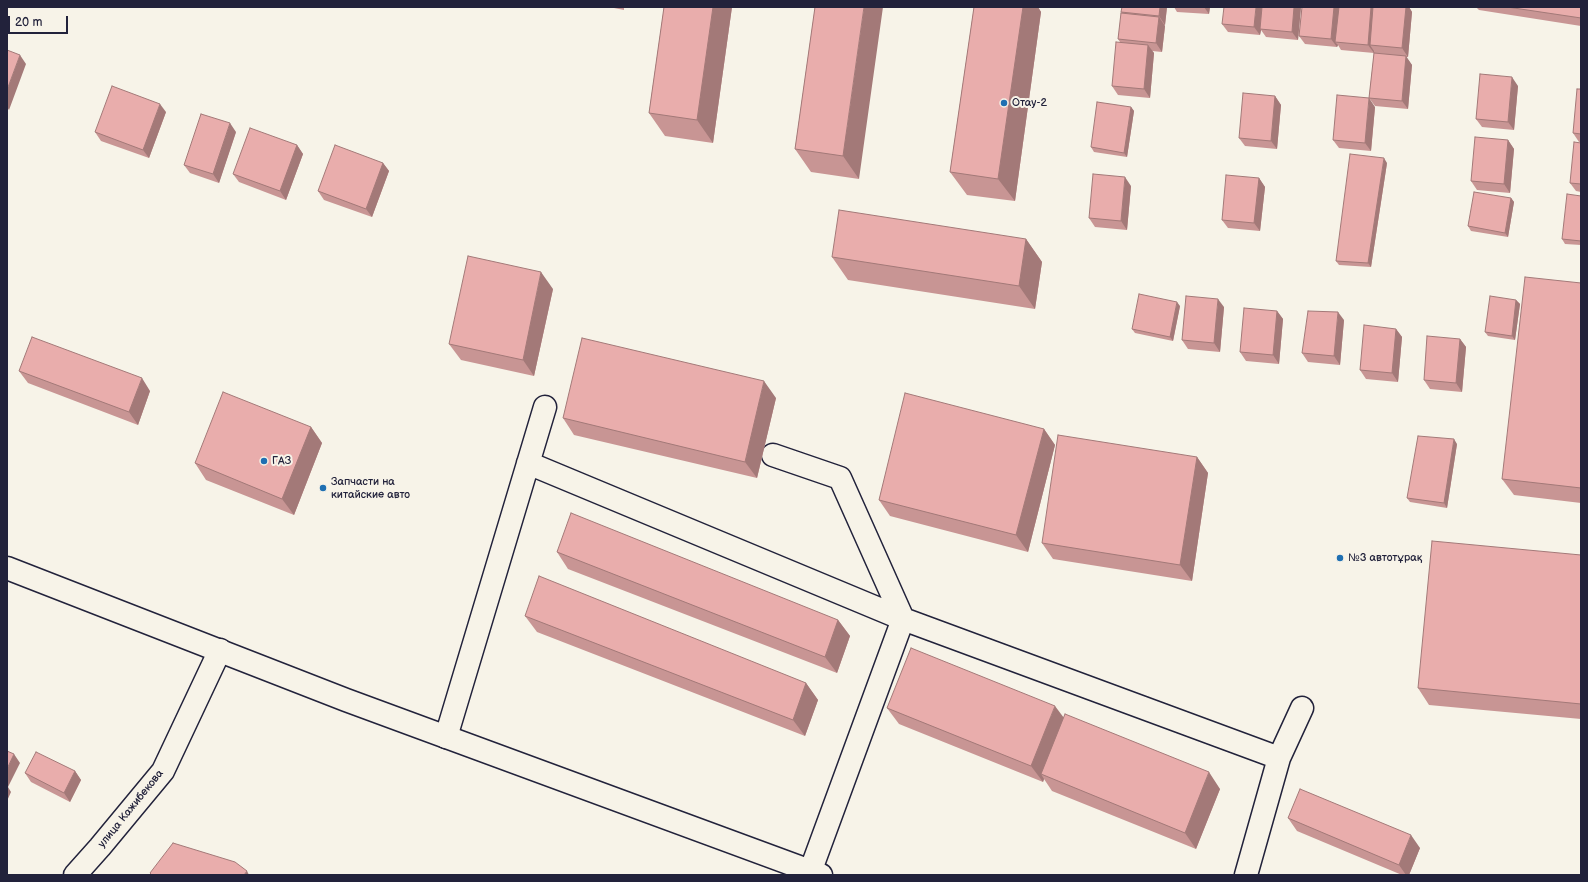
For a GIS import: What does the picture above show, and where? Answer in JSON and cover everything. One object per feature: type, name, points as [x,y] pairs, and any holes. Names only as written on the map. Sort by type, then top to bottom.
[{"type":"street","points":[[446,737],[545,407]]},
{"type":"street","points":[[7,568],[446,737],[813,874],[903,618],[840,478],[773,455]]},
{"type":"street","points":[[528,463],[903,618],[1279,758]]},
{"type":"street","name":"улица Кажибекова","points":[[75,875],[163,772],[220,650]]},
{"type":"street","points":[[1246,875],[1279,758],[1302,708]]},
{"type":"building","points":[[664,7],[713,7],[697,120],[649,113]]},
{"type":"building","points":[[815,7],[864,7],[843,156],[795,149]]},
{"type":"building","points":[[974,7],[1023,7],[998,179],[950,172]]},
{"type":"building","points":[[1122,7],[1160,7],[1159,16],[1121,12]]},
{"type":"building","points":[[1224,7],[1256,7],[1254,27],[1222,24]]},
{"type":"building","points":[[1262,7],[1294,7],[1292,32],[1260,29]]},
{"type":"building","points":[[1302,7],[1334,7],[1331,39],[1299,36]]},
{"type":"building","points":[[1339,7],[1371,7],[1368,45],[1335,42]]},
{"type":"building","points":[[1373,7],[1406,7],[1402,48],[1370,45]]},
{"type":"building","points":[[1507,7],[1581,7],[1581,18]]},
{"type":"building","points":[[1121,13],[1159,17],[1156,43],[1118,39]]},
{"type":"building","points":[[1116,42],[1148,45],[1144,89],[1112,86]]},
{"type":"building","points":[[7,50],[20,55],[7,90]]},
{"type":"building","points":[[1374,53],[1406,56],[1402,101],[1369,98]]},
{"type":"building","points":[[1480,74],[1512,77],[1508,122],[1476,119]]},
{"type":"building","points":[[112,86],[160,104],[143,150],[95,132]]},
{"type":"building","points":[[1577,89],[1581,89],[1581,134],[1573,133]]},
{"type":"building","points":[[1243,93],[1275,96],[1271,141],[1239,138]]},
{"type":"building","points":[[1337,95],[1369,98],[1365,143],[1333,140]]},
{"type":"building","points":[[1097,102],[1131,107],[1124,153],[1091,147]]},
{"type":"building","points":[[201,114],[230,123],[213,174],[184,165]]},
{"type":"building","points":[[250,128],[297,145],[280,191],[233,174]]},
{"type":"building","points":[[1475,137],[1508,140],[1504,184],[1471,181]]},
{"type":"building","points":[[1574,142],[1581,143],[1581,184],[1570,183]]},
{"type":"building","points":[[335,145],[383,163],[366,209],[318,191]]},
{"type":"building","points":[[1350,154],[1384,158],[1368,263],[1336,261]]},
{"type":"building","points":[[1093,174],[1125,177],[1121,221],[1089,218]]},
{"type":"building","points":[[1226,175],[1259,178],[1254,223],[1222,220]]},
{"type":"building","points":[[1474,192],[1511,198],[1505,233],[1468,226]]},
{"type":"building","points":[[1567,194],[1581,196],[1581,241],[1562,239]]},
{"type":"building","points":[[839,210],[1026,239],[1019,286],[832,257]]},
{"type":"building","points":[[468,256],[541,272],[523,360],[449,344]]},
{"type":"building","points":[[1525,277],[1581,283],[1581,488],[1502,479]]},
{"type":"building","points":[[1139,294],[1177,302],[1170,337],[1132,329]]},
{"type":"building","points":[[1186,296],[1218,299],[1214,343],[1182,340]]},
{"type":"building","points":[[1490,296],[1516,300],[1512,336],[1485,332]]},
{"type":"building","points":[[1244,308],[1277,311],[1273,355],[1240,352]]},
{"type":"building","points":[[1308,311],[1338,312],[1334,356],[1302,353]]},
{"type":"building","points":[[1364,325],[1396,329],[1392,373],[1360,370]]},
{"type":"building","points":[[1427,336],[1460,339],[1456,383],[1424,380]]},
{"type":"building","points":[[32,337],[142,378],[129,412],[19,371]]},
{"type":"building","points":[[582,338],[764,381],[745,462],[563,418]]},
{"type":"building","name":"ГАЗ","points":[[223,392],[311,427],[282,499],[195,463]]},
{"type":"building","points":[[905,393],[1044,429],[1016,535],[879,500]]},
{"type":"building","points":[[1058,435],[1197,457],[1180,565],[1042,543]]},
{"type":"building","points":[[1418,436],[1454,439],[1444,503],[1407,498]]},
{"type":"building","points":[[571,513],[838,620],[825,657],[557,552]]},
{"type":"building","points":[[1432,541],[1581,555],[1581,704],[1418,688]]},
{"type":"building","points":[[539,576],[806,683],[793,720],[525,616]]},
{"type":"building","points":[[911,648],[1055,706],[1031,766],[887,708]]},
{"type":"building","points":[[1065,714],[1209,772],[1185,833],[1041,774]]},
{"type":"building","points":[[7,751],[14,754],[7,769]]},
{"type":"building","points":[[36,752],[75,771],[64,793],[25,773]]},
{"type":"building","points":[[1300,789],[1411,835],[1399,865],[1288,818]]},
{"type":"building","points":[[173,843],[235,862],[247,871],[244,875],[152,875],[150,873]]},
{"type":"place","name":"Отау-2","points":[[1004,103]]},
{"type":"place","name":"ГАЗ","points":[[264,461]]},
{"type":"place","name":"Запчасти на китайские авто","points":[[323,488]]},
{"type":"place","name":"№3 автотұрақ","points":[[1340,558]]}]
